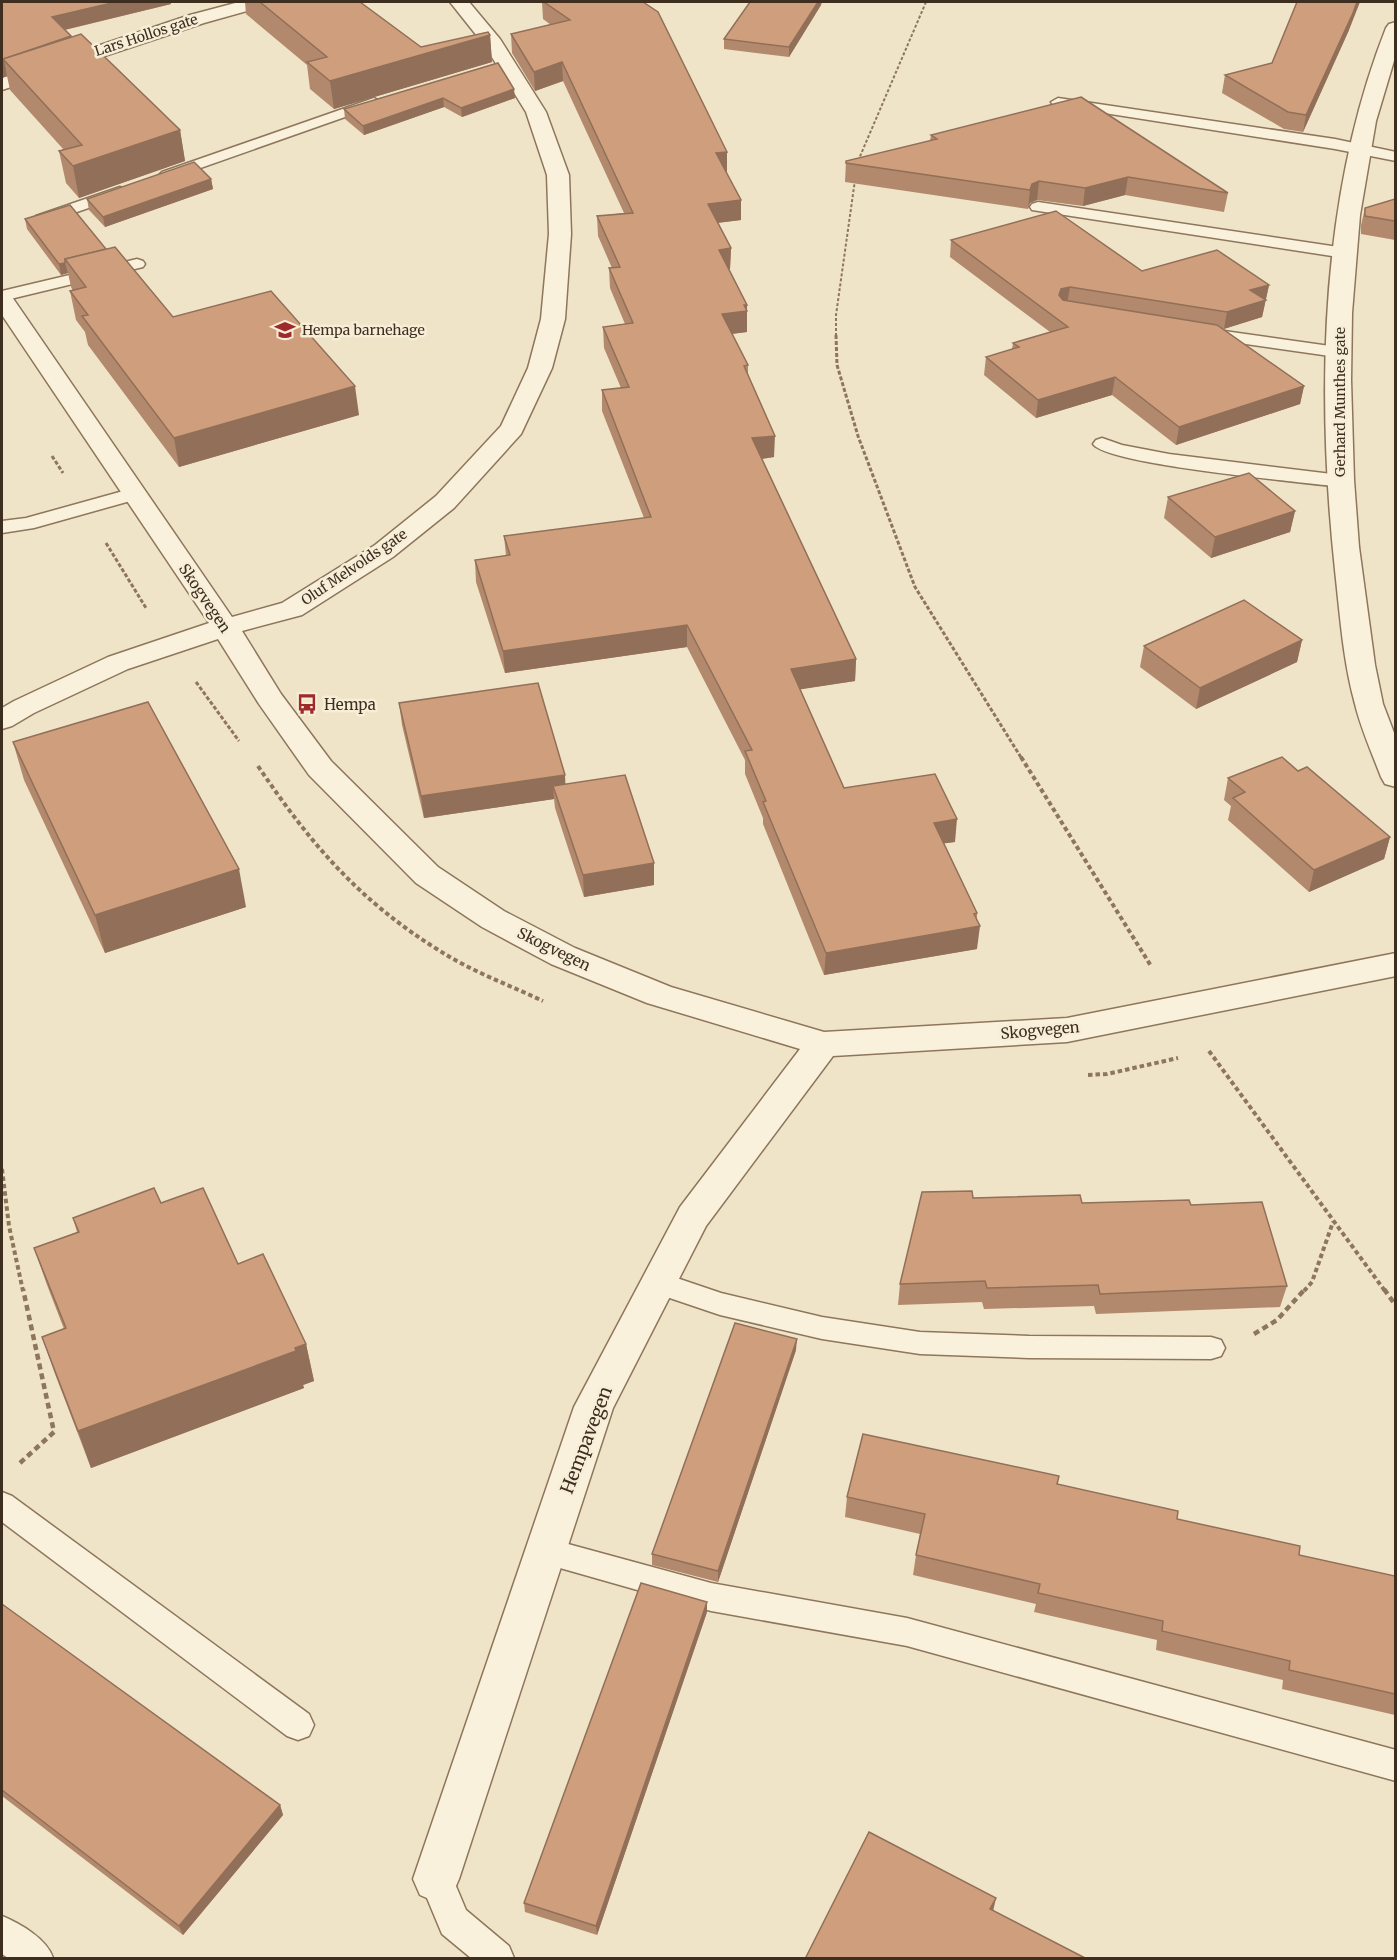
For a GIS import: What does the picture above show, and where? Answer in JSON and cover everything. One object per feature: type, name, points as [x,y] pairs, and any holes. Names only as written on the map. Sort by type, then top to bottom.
[{"type":"street","name":"Lars Hollos gate","points":[[2,84],[186,22],[258,2]]},
{"type":"street","name":"Oluf Melvolds gate","points":[[2,720],[24,707],[118,663],[225,627],[292,609],[384,551],[445,502],[512,429],[540,368],[552,319],[560,234],[558,176],[536,112],[501,66],[493,43],[459,2]]},
{"type":"street","name":"Gerhard Munthes gate","points":[[1395,28],[1378,70],[1358,148],[1349,200],[1337,352],[1340,481],[1354,619],[1370,705],[1395,777]]},
{"type":"street","name":"Skogvegen","points":[[2,298],[225,627],[268,698],[320,768],[427,875],[493,919],[563,957],[659,995],[824,1044],[1067,1030],[1395,964]]},
{"type":"street","name":"Hempavegen","points":[[436,1879],[594,1407],[693,1216],[824,1044]]},
{"type":"lane","points":[[27,224],[393,97]]},
{"type":"lane","points":[[1058,102],[1358,148],[1395,157]]},
{"type":"lane","points":[[1038,207],[1345,253]]},
{"type":"lane","points":[[2,298],[136,264]]},
{"type":"lane","points":[[1183,331],[1337,352]]},
{"type":"lane","points":[[1102,444],[1117,450],[1169,460],[1340,481]]},
{"type":"lane","points":[[2,527],[27,524],[134,494]]},
{"type":"lane","points":[[659,1283],[720,1304],[788,1320],[920,1343],[1211,1348]]},
{"type":"lane","points":[[2,1505],[298,1725]]},
{"type":"lane","points":[[546,1551],[711,1597],[908,1632],[1395,1766]]},
{"type":"lane","points":[[436,1879],[454,1922],[497,1959]]},
{"type":"lane","points":[[2,1933],[36,1959]]},
{"type":"path","points":[[857,167],[859,156],[926,2]]},
{"type":"path","points":[[856,178],[836,315],[837,365],[858,436],[915,587],[1154,972]]},
{"type":"path","points":[[48,450],[169,646],[245,749]]},
{"type":"path","points":[[251,758],[293,818],[334,867],[388,915],[441,952],[546,1002]]},
{"type":"path","points":[[1198,1053],[1220,1048]]},
{"type":"path","points":[[1209,1051],[1395,1306]]},
{"type":"path","points":[[1084,1076],[1107,1074],[1186,1056]]},
{"type":"path","points":[[2,1169],[9,1226],[54,1432],[19,1464]]},
{"type":"path","points":[[1211,1348],[1239,1343],[1277,1320],[1312,1282],[1333,1221]]},
{"type":"building","points":[[2,2],[116,2],[52,17],[71,36],[2,61]]},
{"type":"building","points":[[260,2],[360,2],[421,47],[488,32],[490,35],[330,81],[307,62],[327,57]]},
{"type":"building","points":[[544,2],[643,2],[658,12],[727,152],[716,153],[741,200],[708,204],[731,248],[719,250],[747,305],[744,305],[747,311],[722,314],[748,365],[744,366],[775,436],[752,438],[856,659],[791,669],[844,788],[935,774],[957,819],[934,823],[977,913],[974,914],[980,926],[826,953],[763,802],[766,801],[745,751],[752,750],[687,625],[503,651],[475,560],[510,555],[504,536],[651,517],[602,390],[629,387],[603,327],[633,323],[609,268],[620,267],[597,216],[633,213],[562,62],[534,72],[511,34],[570,20]]},
{"type":"building","points":[[750,2],[818,2],[789,47],[724,39]]},
{"type":"building","points":[[1297,2],[1357,2],[1306,115],[1288,112],[1225,75],[1272,63]]},
{"type":"building","points":[[81,34],[180,130],[73,166],[59,151],[82,145],[3,59]]},
{"type":"building","points":[[498,63],[514,89],[461,108],[443,98],[363,126],[344,109]]},
{"type":"building","points":[[1081,97],[1228,193],[1128,177],[1085,188],[1039,181],[1032,184],[1030,190],[846,163],[846,161],[937,139],[931,135]]},
{"type":"building","points":[[194,162],[211,179],[103,217],[87,199]]},
{"type":"building","points":[[1395,199],[1395,221],[1365,216],[1365,208]]},
{"type":"building","points":[[70,205],[106,249],[65,259],[65,263],[59,264],[25,219]]},
{"type":"building","points":[[1056,211],[1142,271],[1217,250],[1269,285],[1250,290],[1266,300],[1227,312],[1070,287],[1061,289],[1059,295],[1063,300],[1217,325],[1304,386],[1179,427],[1115,377],[1038,400],[986,357],[1019,347],[1013,343],[1068,327],[951,240]]},
{"type":"building","points":[[115,247],[173,317],[271,291],[355,386],[174,438],[82,316],[88,315],[70,291],[86,287],[65,259]]},
{"type":"building","points":[[1249,473],[1295,511],[1215,537],[1168,497]]},
{"type":"building","points":[[1244,600],[1302,640],[1200,688],[1144,646]]},
{"type":"building","points":[[538,683],[565,775],[421,796],[399,703]]},
{"type":"building","points":[[148,702],[239,869],[95,915],[13,742]]},
{"type":"building","points":[[1282,757],[1298,771],[1307,767],[1390,837],[1314,870],[1233,798],[1245,792],[1228,778]]},
{"type":"building","points":[[625,775],[654,863],[583,875],[553,786]]},
{"type":"building","points":[[154,1188],[161,1203],[203,1188],[238,1264],[263,1254],[306,1344],[295,1348],[296,1351],[78,1431],[42,1337],[66,1328],[34,1248],[79,1232],[73,1218]]},
{"type":"building","points":[[972,1191],[973,1198],[1080,1195],[1082,1203],[1189,1200],[1191,1205],[1262,1202],[1287,1286],[1100,1294],[1098,1285],[987,1288],[985,1281],[900,1284],[922,1192]]},
{"type":"building","points":[[735,1323],[797,1339],[718,1571],[652,1554]]},
{"type":"building","points":[[863,1434],[1059,1476],[1057,1484],[1178,1511],[1177,1519],[1300,1546],[1299,1555],[1395,1576],[1395,1694],[1289,1670],[1290,1661],[1162,1631],[1163,1621],[1038,1593],[1040,1584],[916,1555],[925,1514],[847,1497]]},
{"type":"building","points":[[641,1583],[707,1602],[596,1926],[524,1903]]},
{"type":"building","points":[[2,1604],[280,1805],[179,1926],[2,1790]]},
{"type":"building","points":[[869,1832],[996,1898],[990,1909],[1087,1959],[805,1959]]},
{"type":"place","name":"Hempa barnehage","points":[[285,330]]},
{"type":"place","name":"Hempa","points":[[307,704]]}]
